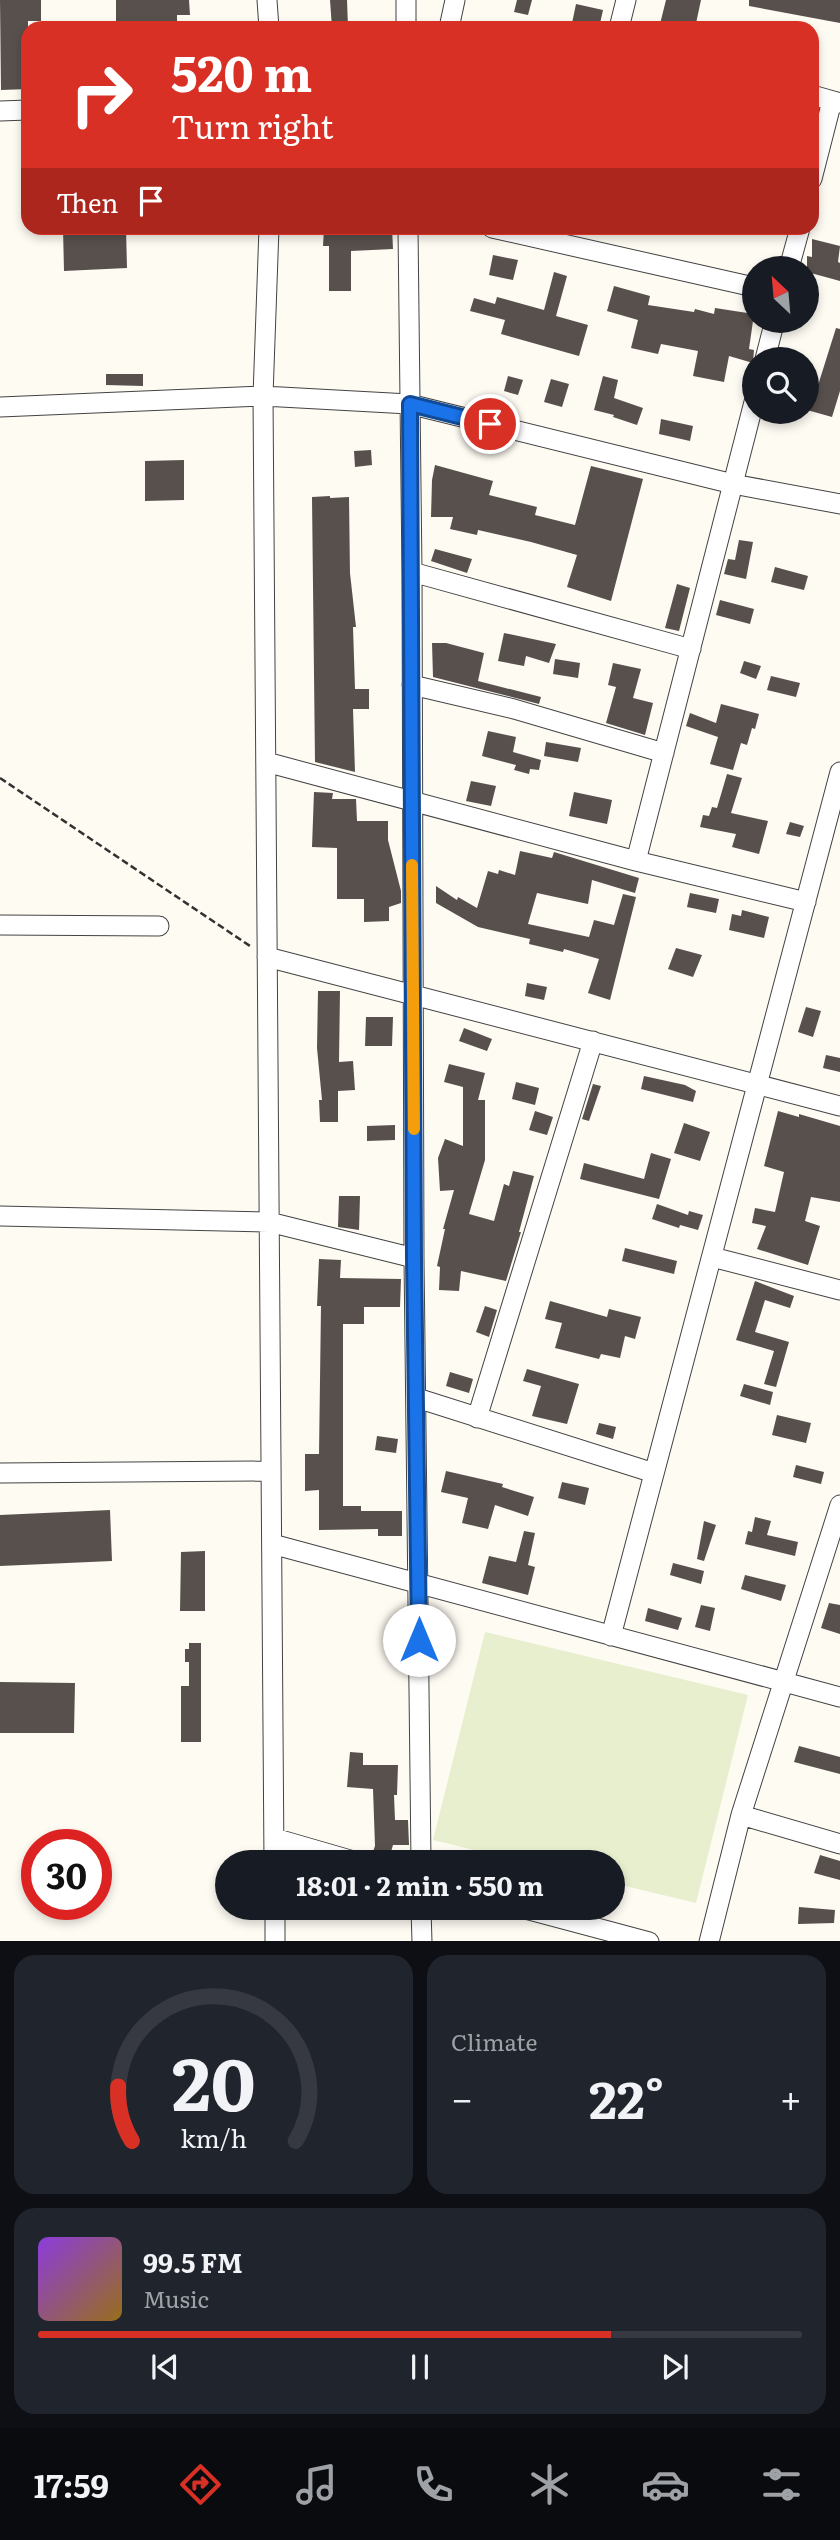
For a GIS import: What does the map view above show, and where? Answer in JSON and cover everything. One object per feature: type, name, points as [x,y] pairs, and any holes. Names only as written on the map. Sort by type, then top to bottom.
[{"type":"street","points":[[267,0],[268,21]]},
{"type":"street","points":[[406,0],[406,21]]},
{"type":"street","points":[[450,21],[455,0]]},
{"type":"street","points":[[621,21],[626,0]]},
{"type":"street","points":[[819,97],[836,102],[819,157]]},
{"type":"street","points":[[0,111],[21,110]]},
{"type":"street","points":[[269,235],[263,396],[274,1850]]},
{"type":"street","points":[[408,235],[414,1258],[421,1850]]},
{"type":"street","points":[[792,256],[798,235]]},
{"type":"street","points":[[564,236],[742,284]]},
{"type":"street","points":[[0,407],[263,396],[410,404],[733,484],[840,504]]},
{"type":"street","points":[[636,861],[748,424]]},
{"type":"street","points":[[412,572],[691,649]]},
{"type":"street","points":[[412,685],[514,709],[664,753]]},
{"type":"street","points":[[266,762],[636,861],[806,902]]},
{"type":"street","points":[[611,1636],[840,772]]},
{"type":"street","points":[[0,925],[159,926]]},
{"type":"street","points":[[267,957],[840,1106]]},
{"type":"street","points":[[477,1418],[593,1041]]},
{"type":"street","points":[[0,1216],[269,1222],[414,1258]]},
{"type":"street","points":[[712,1257],[840,1290]]},
{"type":"street","points":[[417,1398],[654,1473]]},
{"type":"street","points":[[0,1473],[271,1471]]},
{"type":"street","points":[[709,1941],[741,1815],[839,1511]]},
{"type":"street","points":[[272,1544],[840,1697]]},
{"type":"street","points":[[741,1815],[840,1844]]},
{"type":"street","points":[[274,1838],[316,1850]]},
{"type":"street","points":[[275,1920],[275,1941]]},
{"type":"street","points":[[421,1920],[422,1941]]},
{"type":"street","points":[[568,1920],[649,1941]]},
{"type":"path","points":[[0,778],[267,957]]},
{"type":"green space","points":[[485,1632],[748,1695],[696,1903],[625,1886],[625,1850],[475,1850],[433,1840]]},
{"type":"building","points":[[0,0],[41,0],[41,21],[21,21],[21,89],[1,90]]},
{"type":"building","points":[[116,0],[189,0],[190,15],[177,15],[177,21],[116,21]]},
{"type":"building","points":[[330,0],[347,0],[348,21],[332,21]]},
{"type":"building","points":[[517,0],[532,0],[528,15],[514,12]]},
{"type":"building","points":[[666,0],[701,0],[696,21],[661,21]]},
{"type":"building","points":[[749,0],[840,0],[840,23],[749,6]]},
{"type":"building","points":[[576,4],[603,10],[601,21],[572,21]]},
{"type":"building","points":[[63,235],[126,235],[127,268],[64,271]]},
{"type":"building","points":[[324,235],[392,235],[393,249],[351,251],[351,291],[329,291],[329,246],[323,246]]},
{"type":"building","points":[[812,239],[840,246],[840,281],[819,275],[819,256],[812,256]]},
{"type":"building","points":[[493,255],[518,260],[513,280],[489,275]]},
{"type":"building","points":[[554,272],[567,276],[556,316],[588,325],[579,356],[501,334],[505,320],[470,311],[474,298],[495,304],[497,297],[544,310]]},
{"type":"building","points":[[614,286],[650,296],[648,305],[694,312],[695,309],[714,314],[715,308],[742,312],[742,333],[751,333],[749,347],[742,347],[742,360],[729,356],[724,382],[693,376],[698,351],[661,344],[658,354],[631,348],[638,320],[607,311]]},
{"type":"building","points":[[836,328],[840,329],[840,391],[832,417],[819,413],[819,382]]},
{"type":"building","points":[[106,374],[143,374],[143,386],[106,385]]},
{"type":"building","points":[[508,376],[523,380],[518,395],[504,391]]},
{"type":"building","points":[[603,376],[618,380],[614,398],[643,408],[637,425],[594,410]]},
{"type":"building","points":[[551,379],[569,384],[562,407],[544,402]]},
{"type":"building","points":[[661,419],[693,426],[690,441],[659,434]]},
{"type":"building","points":[[371,450],[372,465],[355,467],[354,451]]},
{"type":"building","points":[[184,460],[184,500],[145,501],[145,461]]},
{"type":"building","points":[[435,465],[493,481],[489,495],[537,507],[535,515],[575,525],[591,466],[643,479],[611,601],[567,587],[577,555],[478,530],[477,535],[450,529],[453,517],[431,517]]},
{"type":"building","points":[[312,497],[349,497],[350,573],[356,627],[353,627],[355,689],[369,689],[369,709],[353,709],[355,772],[315,762]]},
{"type":"building","points":[[739,540],[753,542],[746,579],[724,574],[728,559],[735,560]]},
{"type":"building","points":[[435,549],[472,559],[467,573],[431,561]]},
{"type":"building","points":[[775,567],[808,576],[804,590],[771,582]]},
{"type":"building","points":[[677,584],[690,588],[679,631],[665,628]]},
{"type":"building","points":[[720,600],[754,609],[750,624],[716,615]]},
{"type":"building","points":[[504,633],[556,644],[549,663],[526,656],[524,666],[498,661]]},
{"type":"building","points":[[432,643],[446,643],[484,653],[478,681],[541,697],[539,704],[433,677]]},
{"type":"building","points":[[555,659],[580,663],[578,678],[553,674]]},
{"type":"building","points":[[744,661],[761,666],[756,679],[740,673]]},
{"type":"building","points":[[613,663],[641,669],[633,698],[653,703],[645,735],[606,723],[616,687],[608,685]]},
{"type":"building","points":[[771,676],[800,683],[796,697],[767,690]]},
{"type":"building","points":[[721,704],[759,714],[747,745],[741,743],[733,770],[710,764],[718,737],[686,726],[690,713],[716,723]]},
{"type":"building","points":[[488,731],[516,737],[513,752],[541,760],[539,770],[530,769],[529,774],[514,770],[516,765],[482,756]]},
{"type":"building","points":[[546,742],[581,748],[578,762],[544,756]]},
{"type":"building","points":[[727,774],[742,778],[731,813],[768,821],[759,854],[732,847],[736,834],[700,827],[703,815],[709,816],[712,807],[717,808]]},
{"type":"building","points":[[471,781],[496,786],[491,806],[466,801]]},
{"type":"building","points":[[314,792],[333,793],[332,799],[356,799],[357,821],[388,821],[388,840],[401,891],[401,903],[389,907],[389,921],[364,922],[364,899],[337,899],[337,848],[312,847]]},
{"type":"building","points":[[574,792],[612,800],[607,824],[569,816]]},
{"type":"building","points":[[790,822],[804,826],[800,837],[786,834]]},
{"type":"building","points":[[520,851],[552,858],[554,852],[639,878],[635,893],[592,880],[588,904],[537,893],[528,924],[589,937],[594,920],[614,925],[623,894],[636,897],[610,1000],[588,993],[599,959],[564,949],[563,952],[529,944],[530,939],[478,927],[436,903],[436,886],[457,900],[458,897],[477,908],[488,871],[498,874],[499,870],[515,875]]},
{"type":"building","points":[[690,893],[719,899],[716,913],[687,907]]},
{"type":"building","points":[[742,910],[769,917],[764,938],[729,930],[732,914],[741,916]]},
{"type":"building","points":[[676,948],[702,955],[693,977],[668,969]]},
{"type":"building","points":[[527,983],[547,987],[544,1000],[525,996]]},
{"type":"building","points":[[318,991],[340,991],[339,1062],[353,1061],[355,1090],[338,1091],[338,1122],[320,1122],[319,1100],[322,1100],[317,1048]]},
{"type":"building","points":[[806,1007],[821,1011],[813,1037],[798,1032]]},
{"type":"building","points":[[366,1017],[393,1017],[392,1046],[365,1046]]},
{"type":"building","points":[[464,1028],[492,1039],[487,1051],[459,1041]]},
{"type":"building","points":[[826,1055],[840,1058],[840,1072],[823,1068]]},
{"type":"building","points":[[449,1064],[485,1073],[478,1100],[485,1100],[485,1160],[469,1214],[494,1221],[504,1184],[509,1186],[513,1171],[534,1176],[506,1281],[461,1271],[459,1291],[439,1290],[440,1267],[437,1266],[443,1229],[454,1190],[440,1191],[438,1158],[445,1139],[463,1146],[463,1087],[444,1082]]},
{"type":"building","points":[[644,1076],[685,1085],[696,1091],[693,1102],[641,1089]]},
{"type":"building","points":[[516,1082],[539,1088],[535,1105],[512,1099]]},
{"type":"building","points":[[593,1084],[601,1086],[589,1121],[582,1119]]},
{"type":"building","points":[[535,1111],[553,1117],[547,1135],[529,1130]]},
{"type":"building","points":[[778,1111],[840,1126],[840,1202],[811,1197],[805,1221],[820,1226],[808,1265],[757,1249],[766,1226],[752,1223],[755,1208],[775,1212],[784,1172],[764,1166]]},
{"type":"building","points":[[684,1123],[710,1132],[700,1161],[674,1153]]},
{"type":"building","points":[[395,1125],[395,1140],[367,1141],[367,1126]]},
{"type":"building","points":[[651,1153],[671,1159],[659,1199],[580,1179],[584,1163],[644,1179]]},
{"type":"building","points":[[339,1196],[360,1196],[359,1230],[338,1227]]},
{"type":"building","points":[[657,1204],[688,1215],[689,1211],[703,1215],[698,1230],[680,1225],[679,1228],[652,1219]]},
{"type":"building","points":[[625,1248],[677,1261],[674,1274],[622,1261]]},
{"type":"building","points":[[319,1259],[341,1260],[340,1278],[401,1279],[400,1307],[364,1307],[364,1324],[343,1324],[343,1506],[361,1506],[361,1511],[402,1511],[402,1536],[378,1536],[378,1529],[319,1530],[319,1490],[305,1491],[305,1454],[319,1454]]},
{"type":"building","points":[[755,1281],[794,1296],[790,1308],[765,1300],[755,1332],[789,1342],[776,1387],[764,1384],[774,1351],[736,1340]]},
{"type":"building","points":[[550,1301],[607,1317],[609,1309],[641,1317],[635,1339],[625,1336],[620,1358],[601,1354],[599,1359],[555,1348],[562,1323],[545,1319]]},
{"type":"building","points":[[485,1306],[497,1310],[489,1337],[476,1332]]},
{"type":"building","points":[[527,1369],[579,1384],[567,1424],[532,1416],[541,1386],[523,1381]]},
{"type":"building","points":[[450,1372],[473,1379],[469,1393],[446,1386]]},
{"type":"building","points":[[744,1384],[773,1392],[770,1405],[740,1396]]},
{"type":"building","points":[[777,1415],[811,1423],[806,1443],[772,1435]]},
{"type":"building","points":[[599,1423],[616,1427],[613,1439],[596,1434]]},
{"type":"building","points":[[377,1436],[398,1439],[396,1453],[375,1450]]},
{"type":"building","points":[[796,1465],[824,1472],[821,1484],[793,1477]]},
{"type":"building","points":[[446,1471],[503,1484],[502,1487],[534,1497],[528,1516],[495,1505],[488,1529],[462,1523],[468,1498],[441,1492]]},
{"type":"building","points":[[562,1482],[589,1488],[585,1505],[558,1498]]},
{"type":"building","points":[[110,1510],[112,1561],[0,1566],[0,1515]]},
{"type":"building","points":[[755,1517],[771,1521],[767,1535],[798,1542],[795,1556],[745,1544],[748,1531],[752,1532]]},
{"type":"building","points":[[704,1521],[716,1525],[704,1561],[697,1559]]},
{"type":"building","points":[[524,1531],[535,1533],[528,1565],[535,1567],[528,1595],[482,1583],[489,1556],[516,1562]]},
{"type":"building","points":[[205,1551],[205,1611],[180,1611],[181,1552]]},
{"type":"building","points":[[673,1563],[704,1571],[701,1584],[670,1575]]},
{"type":"building","points":[[745,1575],[786,1585],[781,1601],[741,1589]]},
{"type":"building","points":[[829,1603],[840,1605],[840,1634],[821,1628]]},
{"type":"building","points":[[701,1605],[715,1608],[710,1631],[695,1627]]},
{"type":"building","points":[[648,1608],[682,1618],[678,1630],[645,1621]]},
{"type":"building","points":[[189,1643],[201,1643],[201,1742],[181,1742],[181,1686],[189,1686],[189,1662],[185,1662],[185,1649],[189,1649]]},
{"type":"building","points":[[0,1682],[75,1683],[74,1733],[0,1733]]},
{"type":"building","points":[[799,1746],[840,1757],[840,1774],[794,1762]]},
{"type":"building","points":[[350,1752],[363,1753],[363,1765],[398,1765],[397,1795],[394,1795],[395,1820],[408,1820],[409,1845],[393,1845],[392,1850],[374,1850],[373,1789],[347,1787]]},
{"type":"building","points":[[820,1855],[840,1861],[840,1880],[814,1873]]},
{"type":"building","points":[[799,1907],[835,1910],[834,1923],[798,1924]]},
{"type":"slow traffic","points":[[412,865],[414,1129]]},
{"type":"route","points":[[419,1640],[414,1258],[410,404],[490,424]]}]
